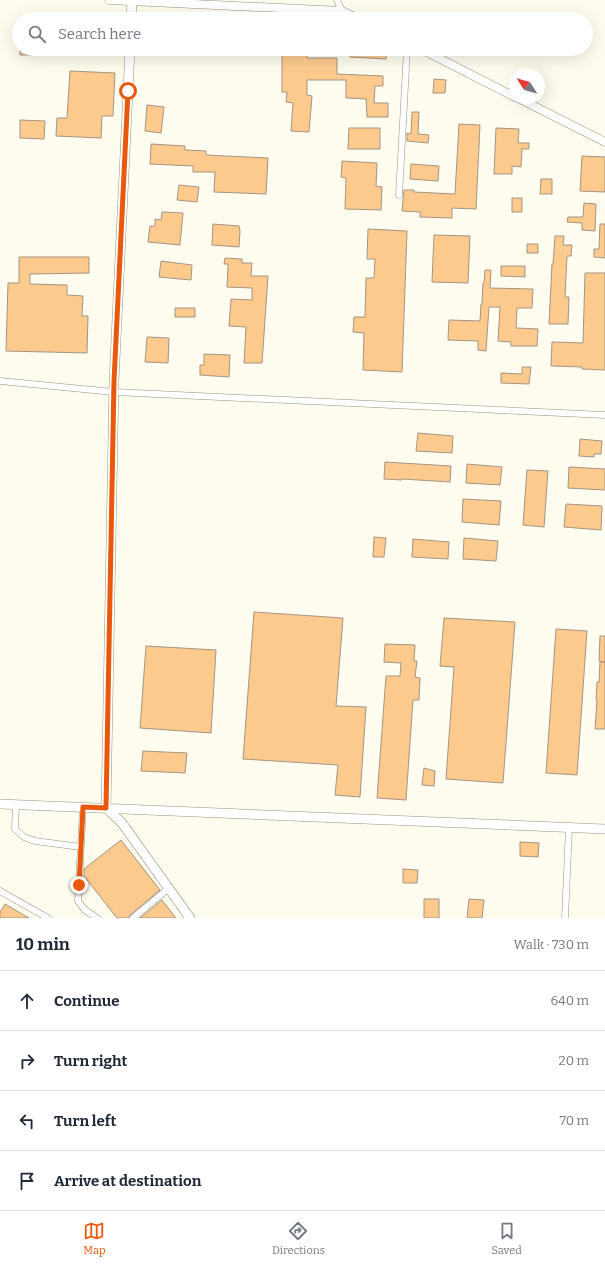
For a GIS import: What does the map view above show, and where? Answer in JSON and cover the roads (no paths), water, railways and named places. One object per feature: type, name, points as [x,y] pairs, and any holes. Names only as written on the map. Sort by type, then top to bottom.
[{"type":"main road","points":[[131,12],[132,1]]},
{"type":"main road","points":[[130,56],[114,392],[106,808],[122,823],[190,918]]},
{"type":"main road","points":[[0,804],[605,829]]},
{"type":"street","points":[[108,0],[342,10],[346,12]]},
{"type":"street","points":[[337,0],[342,10]]},
{"type":"street","points":[[399,195],[407,56]]},
{"type":"street","points":[[435,56],[509,93]]},
{"type":"street","points":[[530,104],[605,142]]},
{"type":"street","points":[[0,381],[114,392],[605,415]]},
{"type":"street","points":[[16,805],[15,829],[24,838],[35,841],[81,846]]},
{"type":"street","points":[[83,807],[78,901],[86,910],[97,918]]},
{"type":"street","points":[[566,918],[569,828]]},
{"type":"street","points":[[133,918],[169,888]]},
{"type":"street","points":[[0,891],[48,918]]}]
